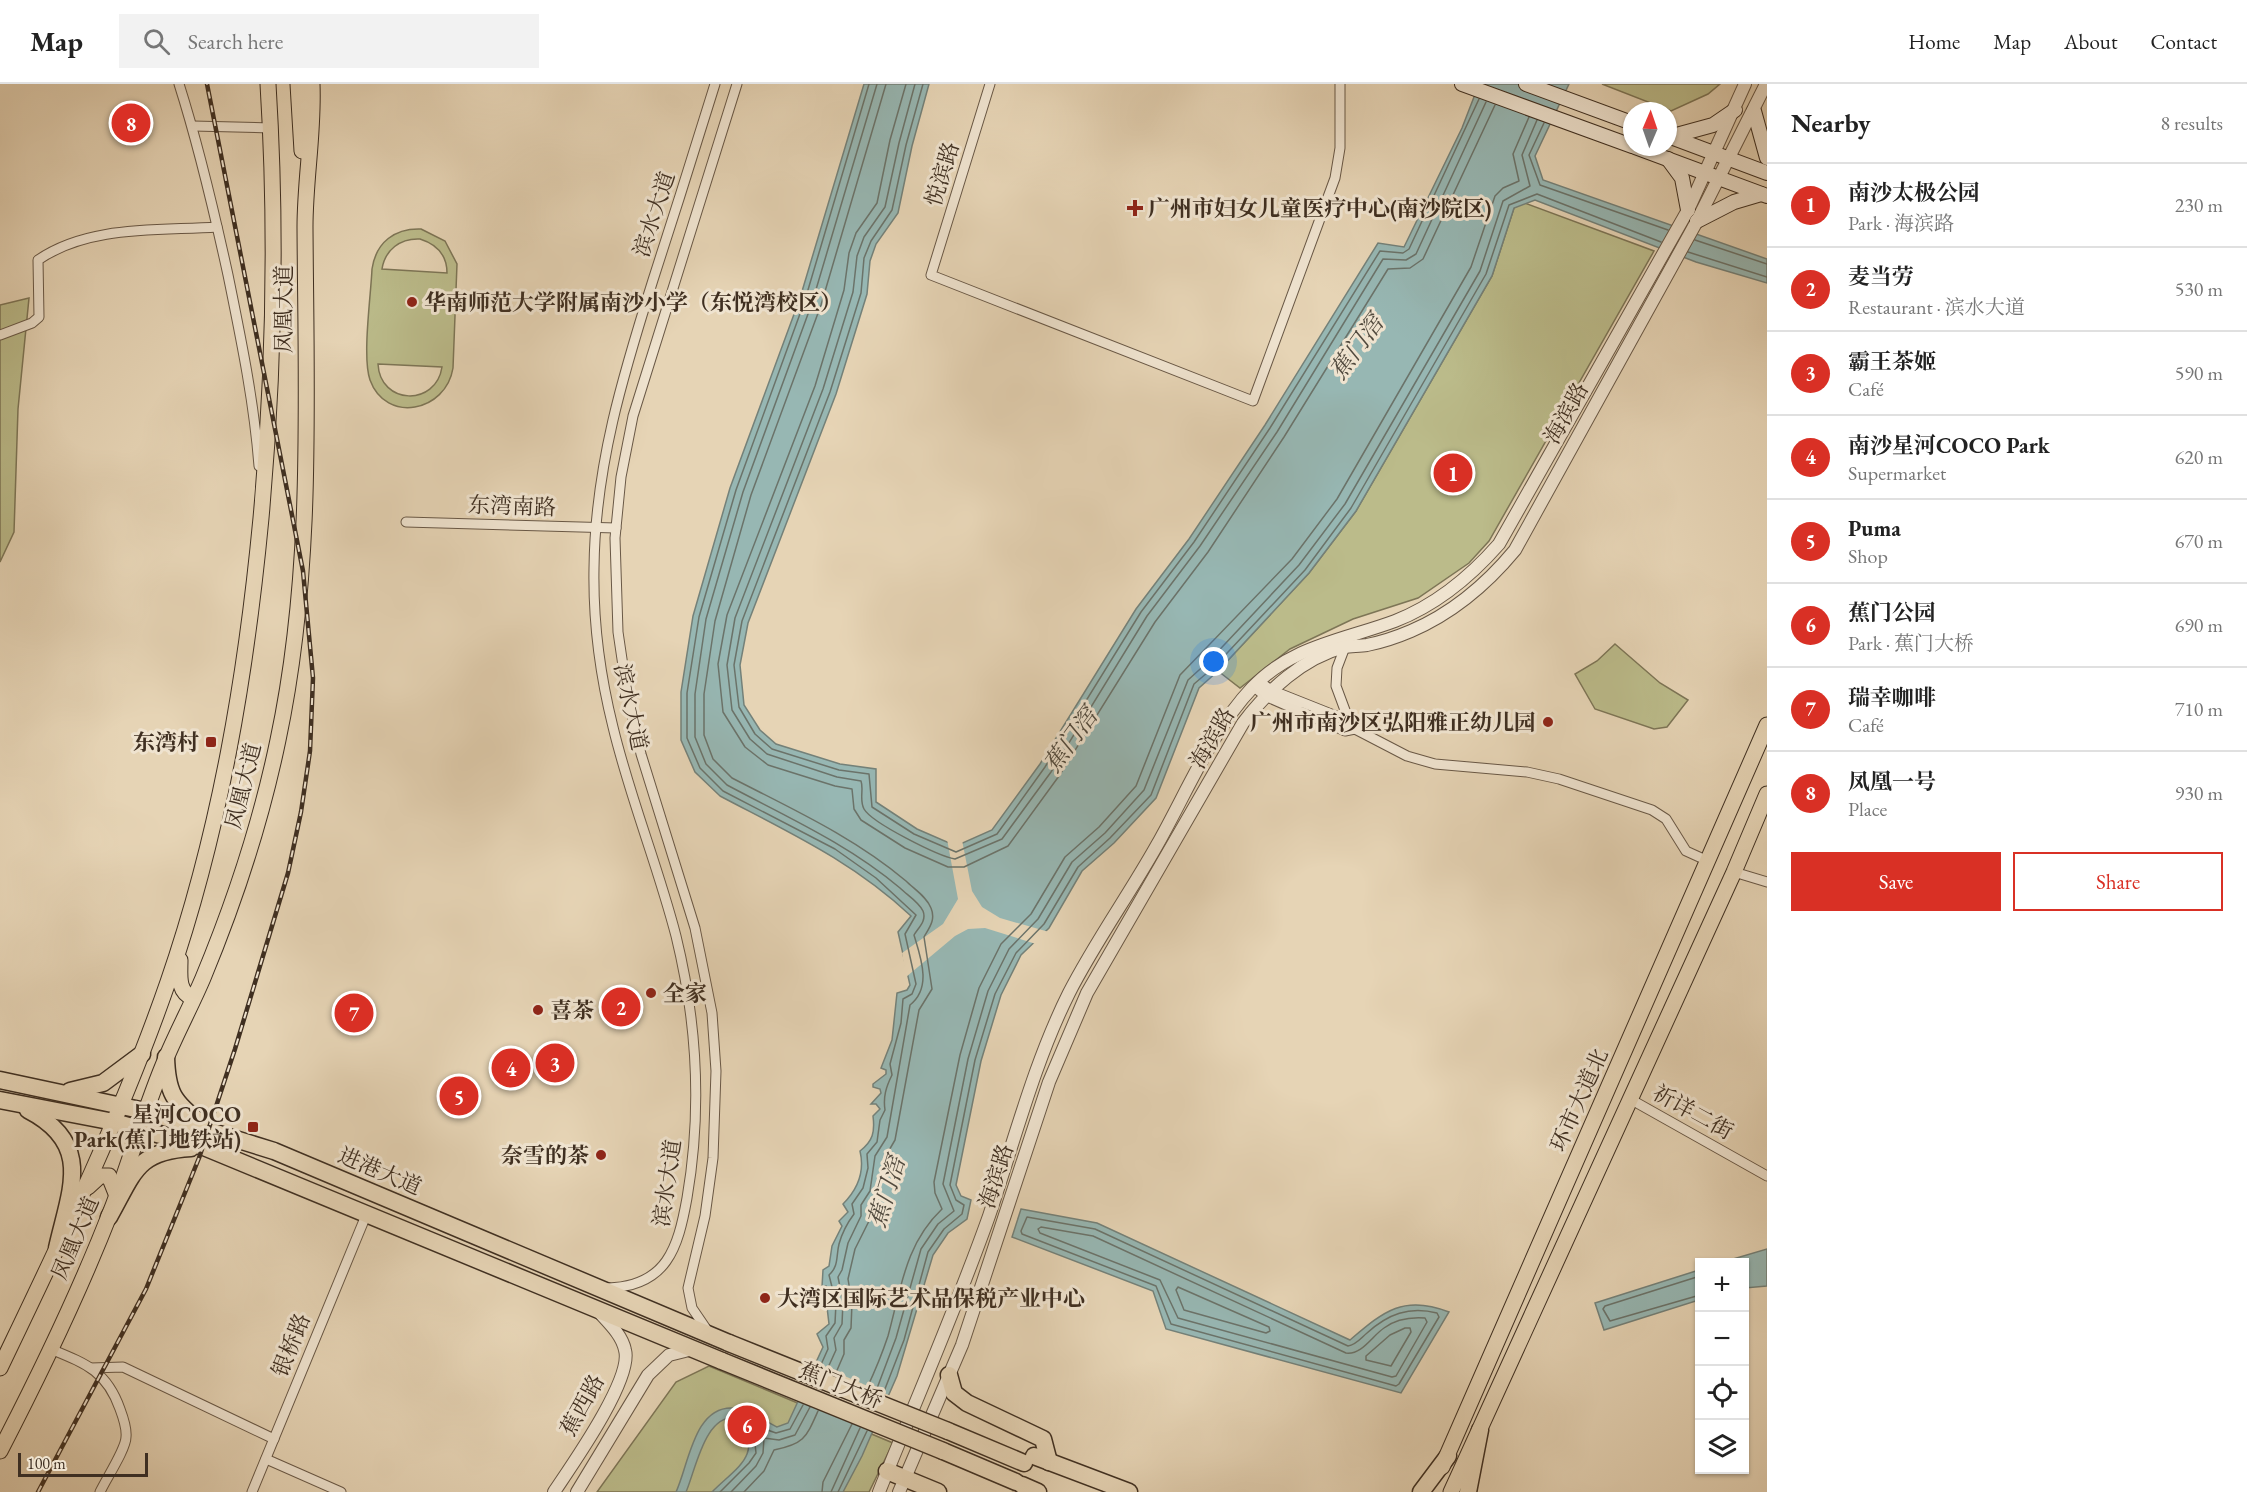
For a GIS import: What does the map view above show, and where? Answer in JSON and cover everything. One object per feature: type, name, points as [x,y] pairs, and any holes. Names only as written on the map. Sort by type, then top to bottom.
[{"type":"highway","points":[[62,1092],[86,1089],[103,1083],[142,1054]]},
{"type":"highway","points":[[166,1057],[170,1093],[186,1112],[209,1130]]},
{"type":"highway","name":"进港大道","points":[[0,1080],[121,1105],[274,1151],[729,1343]]},
{"type":"highway","points":[[40,1107],[48,1097],[44,1088]]},
{"type":"highway","name":"进港大道","points":[[6,1101],[114,1122],[204,1147],[722,1361]]},
{"type":"highway","points":[[6,1101],[44,1119],[59,1131],[68,1146],[72,1163],[71,1185],[57,1248]]},
{"type":"highway","points":[[109,1217],[136,1170],[145,1160],[158,1152],[204,1147]]},
{"type":"highway","name":"蕉门大桥","points":[[729,1343],[968,1441],[1007,1446],[1033,1460]]},
{"type":"highway","name":"蕉门大桥","points":[[722,1361],[963,1459],[984,1478],[1017,1486]]},
{"type":"highway","points":[[949,1375],[954,1394],[967,1403],[1043,1439],[1033,1460]]},
{"type":"highway","points":[[1468,1492],[1480,1430]]},
{"type":"highway","points":[[1421,1492],[1448,1456]]},
{"type":"highway","points":[[1033,1460],[1102,1492]]},
{"type":"highway","points":[[1033,1460],[1129,1492]]},
{"type":"highway","points":[[887,1471],[902,1485],[938,1492]]},
{"type":"highway","points":[[1017,1486],[1038,1492]]},
{"type":"main road","name":"凤凰大道","points":[[0,1368],[85,1191],[142,1054],[180,945],[213,827],[230,749],[253,603],[266,472],[274,307],[271,128],[268,84]]},
{"type":"main road","points":[[298,84],[305,211]]},
{"type":"main road","name":"凤凰大道","points":[[0,1450],[52,1350],[109,1217],[166,1057],[194,998],[234,899],[260,818],[279,736],[301,595],[305,521],[305,211],[313,110],[312,84]]},
{"type":"main road","points":[[1462,84],[1623,143]]},
{"type":"main road","points":[[1526,84],[1623,120]]},
{"type":"main road","points":[[1677,135],[1713,125],[1735,110]]},
{"type":"main road","points":[[1754,111],[1767,158]]},
{"type":"main road","points":[[1677,140],[1767,173]]},
{"type":"main road","points":[[1659,156],[1764,195]]},
{"type":"main road","points":[[1668,159],[1682,178],[1688,210]]},
{"type":"main road","points":[[1697,221],[1734,202],[1764,195]]},
{"type":"main road","name":"环市大道北","points":[[1431,1492],[1767,725]]},
{"type":"main road","name":"环市大道北","points":[[1451,1492],[1734,872],[1767,794]]},
{"type":"main road","points":[[180,945],[182,988],[187,996],[194,998]]},
{"type":"main road","points":[[85,1191],[94,1180],[106,1175],[113,1179],[117,1196]]},
{"type":"street","name":"凤凰大道","points":[[179,84],[193,126],[217,227],[253,397],[261,513]]},
{"type":"street","name":"滨水大道","points":[[594,1286],[621,1288],[640,1282],[657,1272],[673,1252],[678,1239],[689,1184],[696,1100],[694,1044],[681,960],[621,759],[606,697],[595,602],[595,527],[601,474],[613,411],[715,84]]},
{"type":"street","name":"滨水大道","points":[[713,1336],[697,1317],[688,1288],[705,1216],[713,1158],[716,1071],[712,1013],[695,928],[641,754],[627,693],[616,611],[616,528],[627,446],[641,386],[737,84]]},
{"type":"street","name":"悦滨路","points":[[990,84],[931,275],[1254,401],[1338,168],[1340,84]]},
{"type":"street","name":"海滨路","points":[[879,1492],[989,1217],[1049,1038],[1070,992],[1156,848],[1227,718],[1256,683],[1280,663],[1304,650],[1417,611],[1453,588],[1485,560],[1499,544],[1688,210],[1745,84]]},
{"type":"street","name":"海滨路","points":[[902,1485],[962,1345],[1049,1082],[1086,993],[1243,723],[1268,693],[1306,665],[1345,647],[1389,639],[1430,622],[1468,598],[1515,550],[1697,221],[1766,84]]},
{"type":"street","points":[[193,126],[271,128]]},
{"type":"street","points":[[0,335],[32,323],[39,317],[41,311],[38,260],[66,245],[114,232],[217,227]]},
{"type":"street","name":"东湾南路","points":[[406,522],[616,528]]},
{"type":"street","points":[[1345,647],[1337,668],[1336,686],[1352,725],[1380,744],[1435,764],[1527,772],[1560,779],[1652,810],[1666,819],[1686,851],[1708,861]]},
{"type":"street","points":[[1256,683],[1268,693],[1345,731],[1352,725]]},
{"type":"street","points":[[1734,872],[1767,882]]},
{"type":"street","name":"祈详二街","points":[[1630,1099],[1767,1176]]},
{"type":"street","name":"银桥路","points":[[252,1492],[367,1213]]},
{"type":"street","name":"蕉西路","points":[[554,1492],[621,1382],[626,1351],[615,1330],[594,1307]]},
{"type":"street","name":"蕉西路","points":[[577,1492],[648,1375],[669,1355],[694,1349]]},
{"type":"street","points":[[52,1350],[91,1368],[106,1380],[115,1394],[127,1438],[100,1492]]},
{"type":"street","points":[[91,1368],[123,1367],[274,1439]]},
{"type":"street","points":[[621,1382],[626,1380],[635,1383],[638,1392]]},
{"type":"street","points":[[266,1459],[341,1492]]},
{"type":"green space","points":[[1602,84],[1720,84],[1708,94],[1677,108],[1677,102],[1648,102]]},
{"type":"green space","points":[[1522,202],[1654,251],[1489,541],[1469,563],[1418,598],[1353,619],[1290,649],[1240,688],[1218,671],[1309,573],[1356,511],[1492,276],[1514,208]]},
{"type":"green space","points":[[412,229],[421,229],[445,241],[457,264],[453,368],[448,383],[439,395],[428,403],[415,407],[401,407],[389,403],[378,394],[370,380],[367,357],[368,326],[374,259],[388,238]],"holes":[[[413,239],[420,239],[440,251],[447,273],[382,269],[386,256],[395,246]],[[378,364],[442,367],[438,380],[430,389],[409,396],[398,394],[388,387],[381,378]]]},
{"type":"green space","points":[[29,298],[18,409],[14,532],[0,562],[0,305]]},
{"type":"green space","points":[[1615,644],[1660,683],[1688,700],[1667,727],[1654,729],[1595,709],[1575,674],[1597,661]]},
{"type":"green space","points":[[709,1366],[893,1443],[869,1492],[597,1492],[676,1382]]},
{"type":"water","name":"蕉门滘","points":[[864,84],[929,84],[912,146],[898,213],[876,244],[870,261],[867,294],[836,394],[748,623],[740,665],[744,705],[760,730],[776,744],[840,764],[876,769],[876,802],[917,829],[956,846],[992,830],[1040,764],[1136,609],[1189,539],[1265,425],[1378,243],[1404,247],[1462,128],[1479,84],[1569,84],[1535,156],[1543,180],[1767,259],[1767,283],[1696,262],[1535,200],[1514,208],[1492,276],[1356,511],[1309,573],[1218,671],[1199,688],[1156,798],[1114,843],[1082,871],[1049,928],[1021,955],[1001,995],[981,1061],[956,1185],[961,1196],[971,1200],[967,1219],[948,1233],[933,1255],[897,1376],[862,1456],[843,1492],[712,1492],[739,1467],[748,1451],[749,1442],[738,1418],[727,1419],[717,1424],[703,1444],[686,1492],[676,1492],[695,1438],[701,1426],[710,1416],[721,1410],[734,1408],[777,1427],[788,1423],[823,1347],[817,1334],[829,1324],[827,1307],[830,1304],[826,1286],[822,1287],[823,1270],[829,1266],[832,1246],[842,1226],[839,1221],[848,1212],[843,1204],[859,1180],[862,1166],[860,1151],[870,1140],[874,1127],[873,1116],[880,1109],[876,1104],[871,1104],[881,1093],[880,1089],[873,1087],[873,1084],[886,1074],[886,1070],[881,1068],[892,1040],[897,993],[907,990],[910,985],[898,932],[911,916],[866,879],[820,849],[720,796],[695,772],[681,740],[681,692],[693,616],[730,488],[800,298]]},
{"type":"water","points":[[1021,1209],[1097,1223],[1350,1340],[1373,1321],[1395,1309],[1419,1305],[1449,1312],[1401,1393],[1166,1329],[1153,1291],[1012,1237]]},
{"type":"water","points":[[1767,1249],[1767,1286],[1749,1288],[1749,1258],[1737,1258]]},
{"type":"water","points":[[1695,1271],[1695,1301],[1604,1330],[1595,1303]]},
{"type":"pier","points":[[947,839],[956,843],[962,840],[972,891],[982,907],[1000,918],[1049,932],[1036,944],[985,928],[968,929],[955,936],[906,977],[902,953],[943,924],[958,899]]},
{"type":"pier","points":[[812,1362],[891,1396],[875,1433],[796,1399]]},
{"type":"railway","points":[[38,1492],[146,1289],[199,1158],[235,1049],[288,873],[301,812],[310,751],[313,678],[303,571],[207,84]]},
{"type":"place","name":"凤凰一号","points":[[131,123]]},
{"type":"place","name":"广州市妇女儿童医疗中心(南沙院区)","points":[[1135,208]]},
{"type":"place","name":"华南师范大学附属南沙小学（东悦湾校区）","points":[[412,302]]},
{"type":"place","name":"南沙太极公园","points":[[1453,473]]},
{"type":"place","name":"广州市南沙区弘阳雅正幼儿园","points":[[1548,722]]},
{"type":"place","name":"东湾村","points":[[211,742]]},
{"type":"place","name":"全家","points":[[651,993]]},
{"type":"place","name":"麦当劳","points":[[621,1007]]},
{"type":"place","name":"喜茶","points":[[538,1010]]},
{"type":"place","name":"瑞幸咖啡","points":[[354,1013]]},
{"type":"place","name":"霸王茶姬","points":[[555,1063]]},
{"type":"place","name":"南沙星河COCO Park","points":[[511,1068]]},
{"type":"place","name":"Puma","points":[[459,1096]]},
{"type":"place","name":"星河COCO Park(蕉门地铁站)","points":[[253,1127]]},
{"type":"place","name":"奈雪的茶","points":[[601,1155]]},
{"type":"place","name":"大湾区国际艺术品保税产业中心","points":[[765,1298]]},
{"type":"place","name":"蕉门公园","points":[[747,1425]]}]
